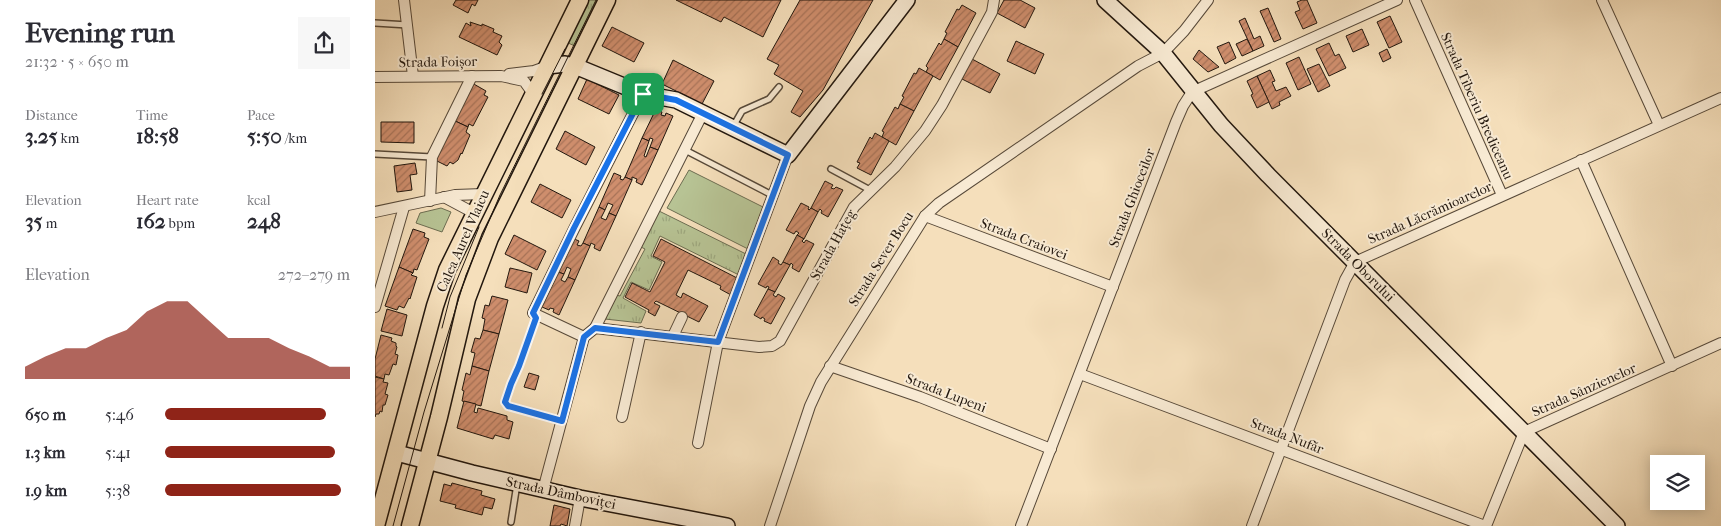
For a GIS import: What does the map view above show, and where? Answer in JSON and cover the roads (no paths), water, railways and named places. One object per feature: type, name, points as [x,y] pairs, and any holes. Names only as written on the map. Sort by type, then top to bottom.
[{"type":"main road","name":"Calea Aurel Vlaicu","points":[[376,526],[397,453],[437,297],[447,270],[580,0]]},
{"type":"main road","name":"Calea Aurel Vlaicu","points":[[410,526],[467,299],[489,238],[607,0]]},
{"type":"street","points":[[404,0],[413,76]]},
{"type":"street","points":[[698,443],[718,342],[788,155],[907,0]]},
{"type":"street","name":"Strada Hațeg","points":[[595,328],[767,347],[780,342],[849,215],[860,200],[895,167],[925,131],[942,105],[992,12],[994,0]]},
{"type":"street","name":"Strada Oborului","points":[[1105,0],[1163,53],[1192,92],[1221,126],[1617,526]]},
{"type":"street","name":"Strada Sever Bocu","points":[[770,526],[810,406],[830,366],[925,216],[939,203],[1133,70],[1163,53],[1184,31],[1207,0]]},
{"type":"street","points":[[1192,92],[1397,0]]},
{"type":"street","name":"Strada Tiberiu Brediceanu","points":[[1415,0],[1502,195]]},
{"type":"street","points":[[1602,0],[1659,125]]},
{"type":"street","points":[[548,66],[565,64],[575,66],[643,94],[669,98],[788,155]]},
{"type":"street","name":"Strada Foișor","points":[[375,77],[501,76],[534,72],[548,66]]},
{"type":"street","points":[[430,201],[432,157],[472,76]]},
{"type":"street","name":"Strada Foișor","points":[[501,76],[524,81],[534,95]]},
{"type":"street","name":"Strada Ghioceilor","points":[[1021,526],[1176,122],[1192,92]]},
{"type":"street","points":[[584,337],[533,313],[574,228],[643,94]]},
{"type":"street","name":"Strada Lăcrămioarelor","points":[[1355,262],[1721,98]]},
{"type":"street","points":[[543,490],[584,337],[595,328],[703,113]]},
{"type":"street","points":[[1581,160],[1672,366]]},
{"type":"street","points":[[375,212],[444,197],[483,194]]},
{"type":"street","points":[[444,197],[474,213]]},
{"type":"street","points":[[375,307],[404,207]]},
{"type":"street","name":"Strada Craiovei","points":[[925,216],[1113,287]]},
{"type":"street","points":[[1252,526],[1345,280],[1355,262]]},
{"type":"street","points":[[673,336],[682,317]]},
{"type":"street","points":[[622,417],[641,332]]},
{"type":"street","name":"Strada Sânzienelor","points":[[1485,526],[1524,432],[1721,344]]},
{"type":"street","name":"Strada Lupeni","points":[[830,366],[920,397],[1051,449]]},
{"type":"street","name":"Strada Nufăr","points":[[1080,374],[1485,526]]},
{"type":"street","name":"Strada Dâmboviței","points":[[397,453],[543,490],[727,526]]},
{"type":"street","points":[[575,526],[580,498]]},
{"type":"lane","points":[[375,24],[408,25]]},
{"type":"lane","points":[[733,128],[742,111],[769,99],[779,87]]},
{"type":"lane","points":[[685,150],[772,194]]},
{"type":"lane","points":[[375,154],[432,157]]},
{"type":"lane","points":[[831,169],[871,191]]},
{"type":"lane","points":[[533,313],[536,318],[505,403],[508,406],[562,421]]},
{"type":"lane","points":[[511,522],[517,484]]},
{"type":"tram line","points":[[393,526],[424,412],[466,275],[500,195],[596,0]]},
{"type":"tram line","points":[[542,94],[565,49]]},
{"type":"tram line","points":[[442,328],[450,297],[479,227]]}]
